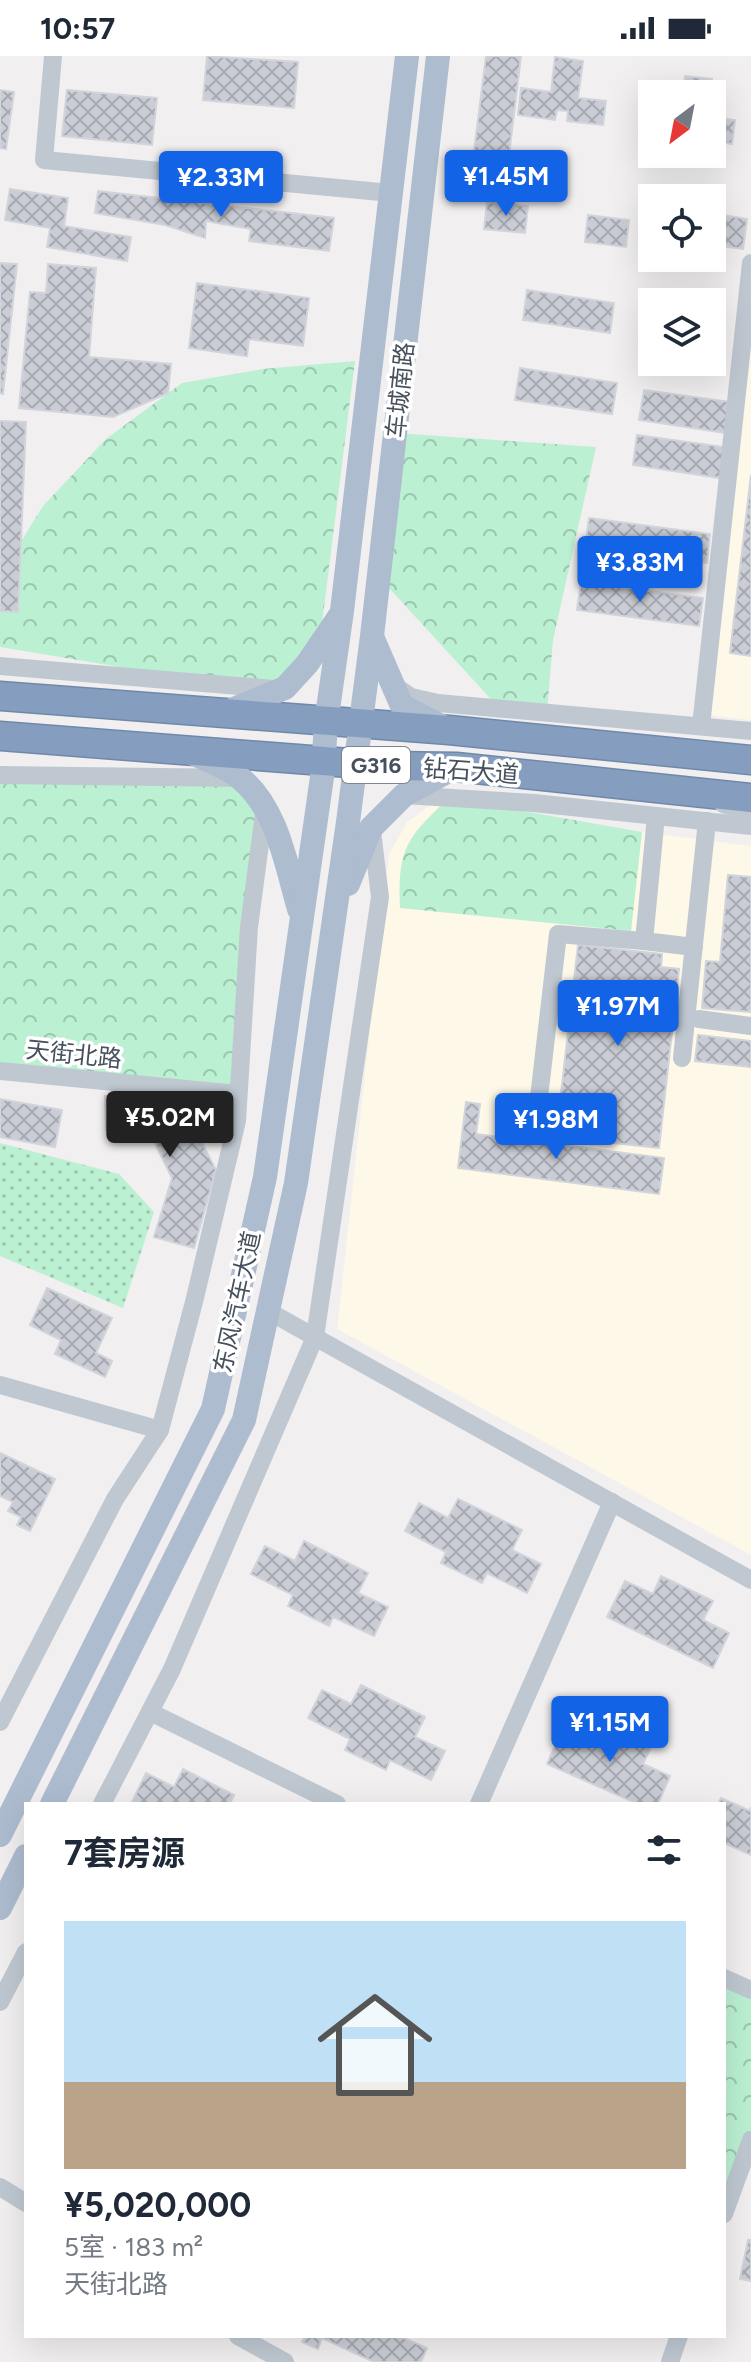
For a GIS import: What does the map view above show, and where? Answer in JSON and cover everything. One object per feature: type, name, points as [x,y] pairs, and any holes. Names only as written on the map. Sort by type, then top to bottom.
[{"type":"highway","name":"钻石大道","points":[[0,696],[449,730],[751,760]]},
{"type":"highway","name":"钻石大道","points":[[0,736],[355,764],[456,767],[751,798]]},
{"type":"main road","name":"车城南路","points":[[360,724],[438,56]]},
{"type":"main road","name":"车城南路","points":[[326,723],[391,193],[401,57]]},
{"type":"main road","points":[[222,714],[285,688],[307,664],[342,611]]},
{"type":"main road","points":[[372,636],[402,706],[449,730]]},
{"type":"main road","name":"东风汽车大道","points":[[0,1835],[213,1409],[265,1177],[324,760],[326,723]]},
{"type":"main road","name":"东风汽车大道","points":[[53,1802],[244,1420],[296,1183],[360,724]]},
{"type":"main road","points":[[184,749],[240,778],[265,806],[301,918]]},
{"type":"main road","points":[[335,915],[371,828],[404,795],[456,767]]},
{"type":"main road","points":[[0,1908],[24,1860]]},
{"type":"street","points":[[53,56],[44,160],[391,193]]},
{"type":"street","points":[[701,726],[751,263]]},
{"type":"street","points":[[0,666],[267,690],[285,688]]},
{"type":"street","points":[[390,683],[411,697],[438,703],[751,731]]},
{"type":"street","points":[[0,775],[240,778]]},
{"type":"street","points":[[686,791],[751,813]]},
{"type":"street","points":[[404,795],[534,803],[751,826]]},
{"type":"street","points":[[0,1722],[115,1499],[160,1430],[237,1121],[249,927],[265,806]]},
{"type":"street","points":[[644,941],[656,816]]},
{"type":"street","points":[[682,1058],[707,821]]},
{"type":"street","points":[[103,1802],[172,1669],[315,1337],[380,897],[371,828]]},
{"type":"street","points":[[535,1132],[558,934],[694,947]]},
{"type":"street","points":[[699,1019],[751,1026]]},
{"type":"street","name":"天街北路","points":[[0,1071],[238,1094]]},
{"type":"street","points":[[268,1311],[751,1580]]},
{"type":"street","points":[[0,1385],[160,1430]]},
{"type":"street","points":[[480,1802],[612,1502]]},
{"type":"street","points":[[150,1712],[333,1802]]},
{"type":"street","points":[[0,2002],[24,1956]]},
{"type":"street","points":[[726,1979],[751,1990]]},
{"type":"street","points":[[726,2209],[751,2140]]},
{"type":"street","points":[[0,2187],[24,2202]]},
{"type":"street","points":[[670,2362],[678,2338]]},
{"type":"street","points":[[248,2339],[285,2362]]},
{"type":"shaded area","points":[[751,342],[751,720],[708,715]]},
{"type":"shaded area","points":[[431,805],[751,846],[751,1555],[337,1329],[389,854],[407,822]]},
{"type":"green space","points":[[355,361],[319,647],[285,688],[240,687],[0,647],[0,575],[43,506],[106,439],[182,383],[263,369]]},
{"type":"green space","points":[[395,433],[596,447],[553,640],[547,712],[499,708],[379,577]]},
{"type":"green space","points":[[0,775],[240,778],[265,806],[238,1094],[0,1071]]},
{"type":"green space","points":[[449,798],[642,832],[631,931],[400,908],[400,871],[408,846],[423,823]]},
{"type":"green space","points":[[0,1143],[119,1174],[154,1212],[123,1308],[0,1256]]},
{"type":"green space","points":[[726,1979],[751,1990],[751,2140],[726,2209]]},
{"type":"building","points":[[207,56],[298,62],[294,108],[203,100]]},
{"type":"building","points":[[486,56],[521,56],[507,172],[472,167]]},
{"type":"building","points":[[555,57],[583,61],[578,98],[606,101],[603,125],[567,121],[568,111],[557,110],[555,120],[518,115],[521,88],[551,92]]},
{"type":"building","points":[[685,76],[712,79],[712,80],[685,80]]},
{"type":"building","points":[[0,90],[14,92],[6,149],[0,148]]},
{"type":"building","points":[[67,90],[157,98],[152,145],[62,136]]},
{"type":"building","points":[[726,119],[735,120],[732,144],[726,143]]},
{"type":"building","points":[[10,189],[68,198],[64,226],[131,237],[127,261],[47,247],[50,228],[5,220]]},
{"type":"building","points":[[98,191],[334,218],[329,251],[249,241],[251,229],[206,221],[205,238],[165,225],[95,213]]},
{"type":"building","points":[[487,202],[528,206],[525,233],[484,229]]},
{"type":"building","points":[[588,215],[629,220],[626,247],[585,242]]},
{"type":"building","points":[[726,215],[747,219],[743,249],[726,247]]},
{"type":"building","points":[[0,263],[17,264],[3,394],[0,393]]},
{"type":"building","points":[[48,264],[96,268],[89,357],[171,364],[168,393],[113,417],[19,408],[30,292],[46,293]]},
{"type":"building","points":[[197,283],[309,298],[303,346],[249,339],[247,356],[189,348]]},
{"type":"building","points":[[527,290],[614,303],[610,333],[523,320]]},
{"type":"building","points":[[520,368],[617,383],[612,414],[515,400]]},
{"type":"building","points":[[644,390],[731,402],[726,433],[639,420]]},
{"type":"building","points":[[0,421],[26,422],[18,612],[0,611]]},
{"type":"building","points":[[637,435],[724,447],[720,478],[633,465]]},
{"type":"building","points":[[751,475],[751,656],[730,653]]},
{"type":"building","points":[[589,518],[710,534],[707,563],[585,547]]},
{"type":"building","points":[[581,582],[703,598],[699,626],[577,610]]},
{"type":"building","points":[[728,875],[751,877],[751,1012],[702,1008],[706,961],[720,962]]},
{"type":"building","points":[[578,945],[662,954],[661,967],[679,969],[659,1148],[556,1137]]},
{"type":"building","points":[[698,1035],[751,1041],[751,1067],[695,1061]]},
{"type":"building","points":[[177,1094],[216,1170],[194,1248],[154,1237],[172,1178],[148,1129],[106,1130],[105,1096]]},
{"type":"building","points":[[0,1099],[62,1110],[55,1147],[0,1137]]},
{"type":"building","points":[[466,1102],[480,1104],[476,1134],[664,1158],[659,1194],[458,1168]]},
{"type":"building","points":[[47,1288],[112,1318],[96,1353],[112,1361],[105,1377],[55,1354],[61,1340],[30,1325]]},
{"type":"building","points":[[0,1453],[55,1479],[30,1531],[17,1525],[21,1517],[8,1511],[13,1502],[0,1496]]},
{"type":"building","points":[[458,1499],[522,1530],[512,1550],[541,1564],[527,1593],[487,1573],[482,1583],[441,1563],[446,1552],[405,1531],[419,1503],[448,1518]]},
{"type":"building","points":[[304,1541],[368,1573],[358,1593],[388,1607],[374,1636],[333,1617],[329,1626],[288,1606],[293,1595],[251,1574],[265,1546],[295,1561]]},
{"type":"building","points":[[661,1576],[713,1601],[703,1620],[729,1633],[713,1668],[607,1617],[625,1581],[653,1594]]},
{"type":"building","points":[[361,1685],[425,1717],[415,1737],[445,1751],[431,1780],[390,1760],[386,1770],[345,1750],[350,1739],[308,1718],[322,1690],[351,1704]]},
{"type":"building","points":[[600,1722],[652,1745],[643,1764],[670,1776],[659,1802],[633,1802],[547,1764],[563,1727],[592,1740]]},
{"type":"building","points":[[183,1769],[234,1795],[231,1802],[132,1802],[146,1773],[174,1787]]},
{"type":"building","points":[[721,1798],[750,1811],[751,1807],[751,1855],[726,1844],[726,1802],[719,1802]]},
{"type":"building","points":[[748,2240],[751,2240],[751,2281],[740,2279]]},
{"type":"building","points":[[304,2338],[322,2338],[318,2349],[302,2342]]},
{"type":"building","points":[[322,2338],[404,2338],[427,2348],[421,2362],[374,2362]]}]
